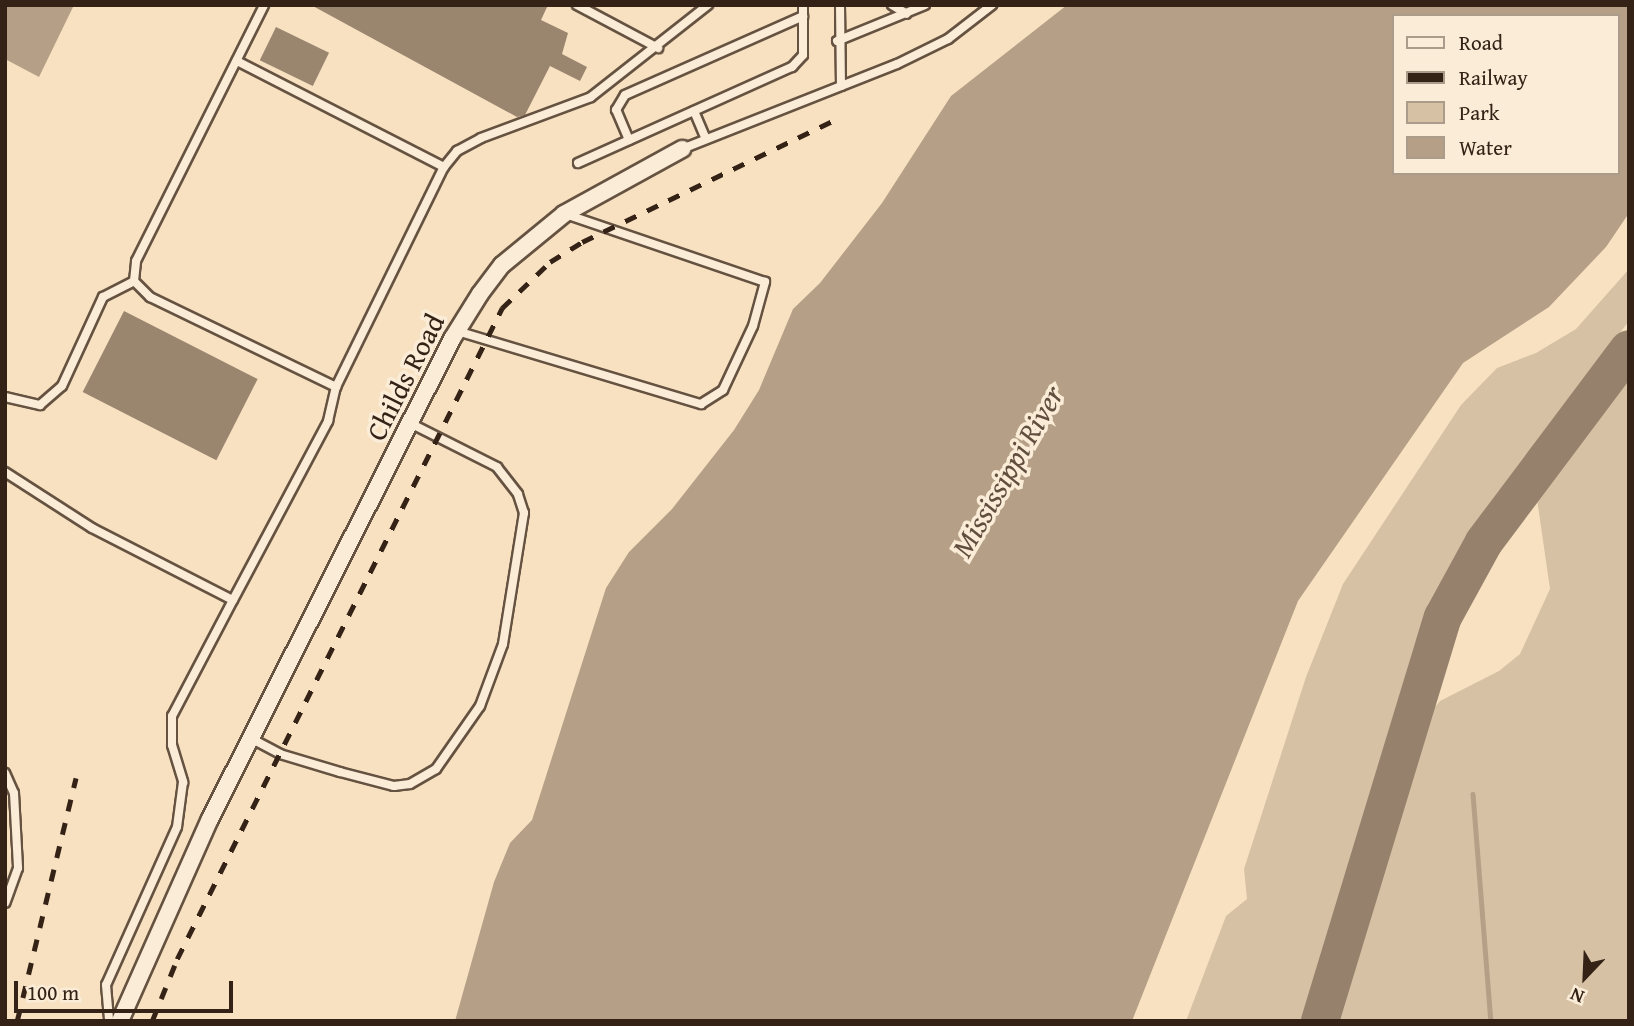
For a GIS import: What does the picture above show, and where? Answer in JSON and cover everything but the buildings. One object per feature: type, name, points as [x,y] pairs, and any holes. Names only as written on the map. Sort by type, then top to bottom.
[{"type":"street","name":"Childs Road","points":[[120,1021],[175,891],[254,740],[457,331],[502,265],[564,214],[682,149]]},
{"type":"lane","points":[[264,5],[135,261],[134,281],[150,298],[336,387]]},
{"type":"lane","points":[[577,5],[658,48]]},
{"type":"lane","points":[[109,1021],[106,985],[177,827],[183,782],[172,745],[172,716],[328,421],[336,387],[444,167],[457,151],[481,138],[591,97],[658,48],[708,5]]},
{"type":"lane","points":[[578,163],[792,67],[803,55],[803,5]]},
{"type":"lane","points":[[840,5],[837,41],[841,86]]},
{"type":"lane","points":[[892,5],[907,14]]},
{"type":"lane","points":[[837,41],[925,5]]},
{"type":"lane","name":"Childs Road","points":[[682,149],[841,86],[948,39],[992,5]]},
{"type":"lane","points":[[629,140],[616,110],[625,94],[803,16]]},
{"type":"lane","points":[[237,61],[444,167]]},
{"type":"lane","points":[[694,111],[706,139]]},
{"type":"lane","points":[[457,331],[701,404],[723,390],[753,326],[765,282],[564,214]]},
{"type":"lane","points":[[5,397],[40,405],[62,386],[103,297],[134,281]]},
{"type":"lane","points":[[254,740],[280,754],[340,772],[394,786],[410,784],[436,769],[480,706],[503,644],[524,513],[518,494],[497,467],[410,423]]},
{"type":"lane","points":[[5,472],[92,528],[233,600]]},
{"type":"lane","points":[[5,773],[14,793],[18,868],[5,903]]},
{"type":"green space","points":[[1629,269],[1629,321],[1492,500],[1439,586],[1415,643],[1302,1021],[1186,1021],[1226,916],[1247,899],[1244,869],[1306,677],[1343,584],[1461,405],[1497,368],[1536,353],[1576,329]]},
{"type":"green space","points":[[1629,376],[1629,1021],[1336,1021],[1426,718],[1440,701],[1499,671],[1520,654],[1550,589],[1537,499]]},
{"type":"water","points":[[5,5],[74,5],[39,77],[5,59]]},
{"type":"water","name":"Mississippi River","points":[[1067,5],[1629,5],[1629,213],[1606,247],[1549,307],[1463,363],[1298,601],[1132,1021],[455,1021],[494,882],[510,843],[532,820],[606,588],[629,552],[672,509],[734,430],[759,390],[793,309],[820,283],[882,203],[951,96]]},
{"type":"waterway","points":[[1473,794],[1491,1021]]},
{"type":"taxiway","points":[[1320,1021],[1443,617],[1484,542],[1629,349]]},
{"type":"railway","points":[[152,1021],[177,959],[502,308],[550,262],[582,242],[839,118]]},
{"type":"railway","points":[[17,1021],[76,778]]}]
